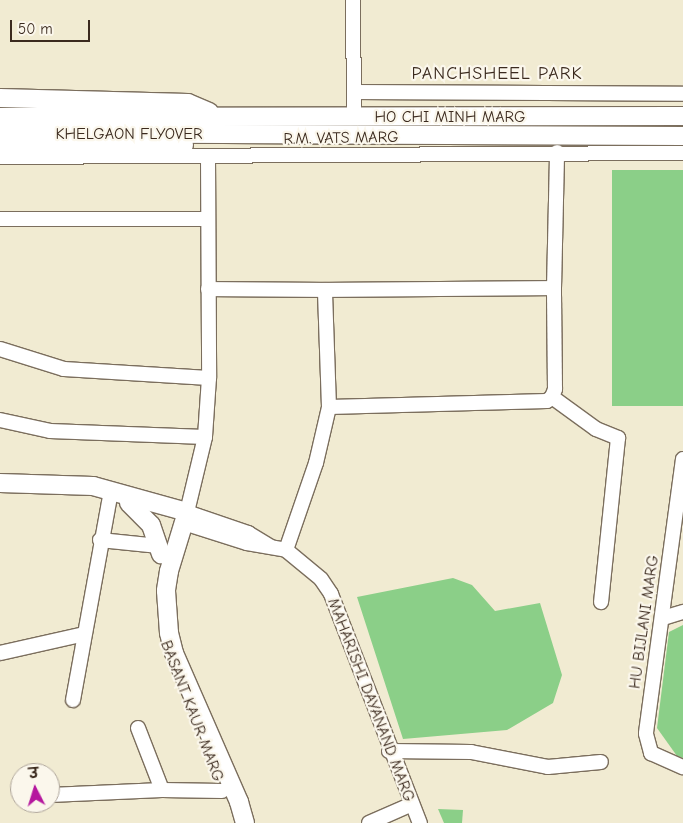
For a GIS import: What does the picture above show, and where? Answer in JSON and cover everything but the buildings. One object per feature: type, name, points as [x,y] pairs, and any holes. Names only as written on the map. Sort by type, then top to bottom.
[{"type":"main road","points":[[0,98],[188,103],[216,115]]},
{"type":"main road","name":"HO CHI MINH MARG","points":[[216,115],[354,117],[683,116]]},
{"type":"main road","name":"KHELGAON FLYOVER","points":[[0,117],[216,115]]},
{"type":"main road","name":"KHELGAON FLYOVER","points":[[0,133],[258,135]]},
{"type":"main road","name":"HO CHI MINH MARG","points":[[258,135],[683,136]]},
{"type":"main road","points":[[0,148],[217,144],[258,135]]},
{"type":"main road","name":"MAHARISHI DAYANAND MARG","points":[[0,483],[93,486],[180,516]]},
{"type":"main road","name":"MAHARISHI DAYANAND MARG","points":[[0,490],[69,490],[110,497],[129,504],[180,516]]},
{"type":"main road","points":[[129,504],[146,518],[165,550]]},
{"type":"main road","name":"BASANT KAUR MARG","points":[[180,516],[165,550],[158,604],[167,654],[236,823]]},
{"type":"main road","name":"BASANT KAUR MARG","points":[[165,550],[170,640],[245,823]]},
{"type":"street","points":[[352,0],[354,117]]},
{"type":"street","points":[[354,92],[683,94]]},
{"type":"street","points":[[552,397],[557,152]]},
{"type":"street","name":"R.M. VATS MARG","points":[[0,157],[208,157],[557,152],[683,153]]},
{"type":"street","points":[[180,516],[205,437],[208,378],[208,157]]},
{"type":"street","points":[[0,219],[207,219]]},
{"type":"street","points":[[208,289],[554,288]]},
{"type":"street","points":[[286,550],[316,463],[329,406],[325,290]]},
{"type":"street","points":[[0,349],[64,369],[208,378]]},
{"type":"street","points":[[329,406],[541,403],[552,397]]},
{"type":"street","points":[[552,397],[596,429],[618,438],[600,602]]},
{"type":"street","points":[[0,420],[50,431],[205,437]]},
{"type":"street","name":"HU BIJLANI MARG","points":[[683,459],[647,740],[650,752],[658,758],[683,767]]},
{"type":"street","points":[[73,700],[100,540],[110,497]]},
{"type":"street","name":"MAHARISHI DAYANAND MARG","points":[[180,516],[248,533],[270,546]]},
{"type":"street","name":"MAHARISHI DAYANAND MARG","points":[[180,516],[204,530],[247,543],[286,550],[313,571],[331,594],[389,751],[420,823]]},
{"type":"street","points":[[100,540],[165,550],[204,530]]},
{"type":"street","points":[[663,618],[683,612]]},
{"type":"street","points":[[0,653],[84,634]]},
{"type":"street","points":[[138,728],[162,790]]},
{"type":"street","points":[[389,751],[471,752],[548,767],[601,762]]},
{"type":"street","points":[[60,795],[162,790],[222,791]]},
{"type":"street","points":[[368,823],[412,804]]},
{"type":"green space","points":[[612,170],[683,170],[683,406],[612,406]]},
{"type":"green space","points":[[453,578],[472,585],[495,611],[540,603],[562,675],[553,703],[507,730],[403,739],[357,597]]},
{"type":"green space","points":[[683,625],[683,758],[677,756],[657,728],[669,632]]},
{"type":"green space","points":[[438,809],[463,810],[462,823],[444,823]]},
{"type":"district","name":"PANCHSHEEL PARK","points":[[497,74]]}]
